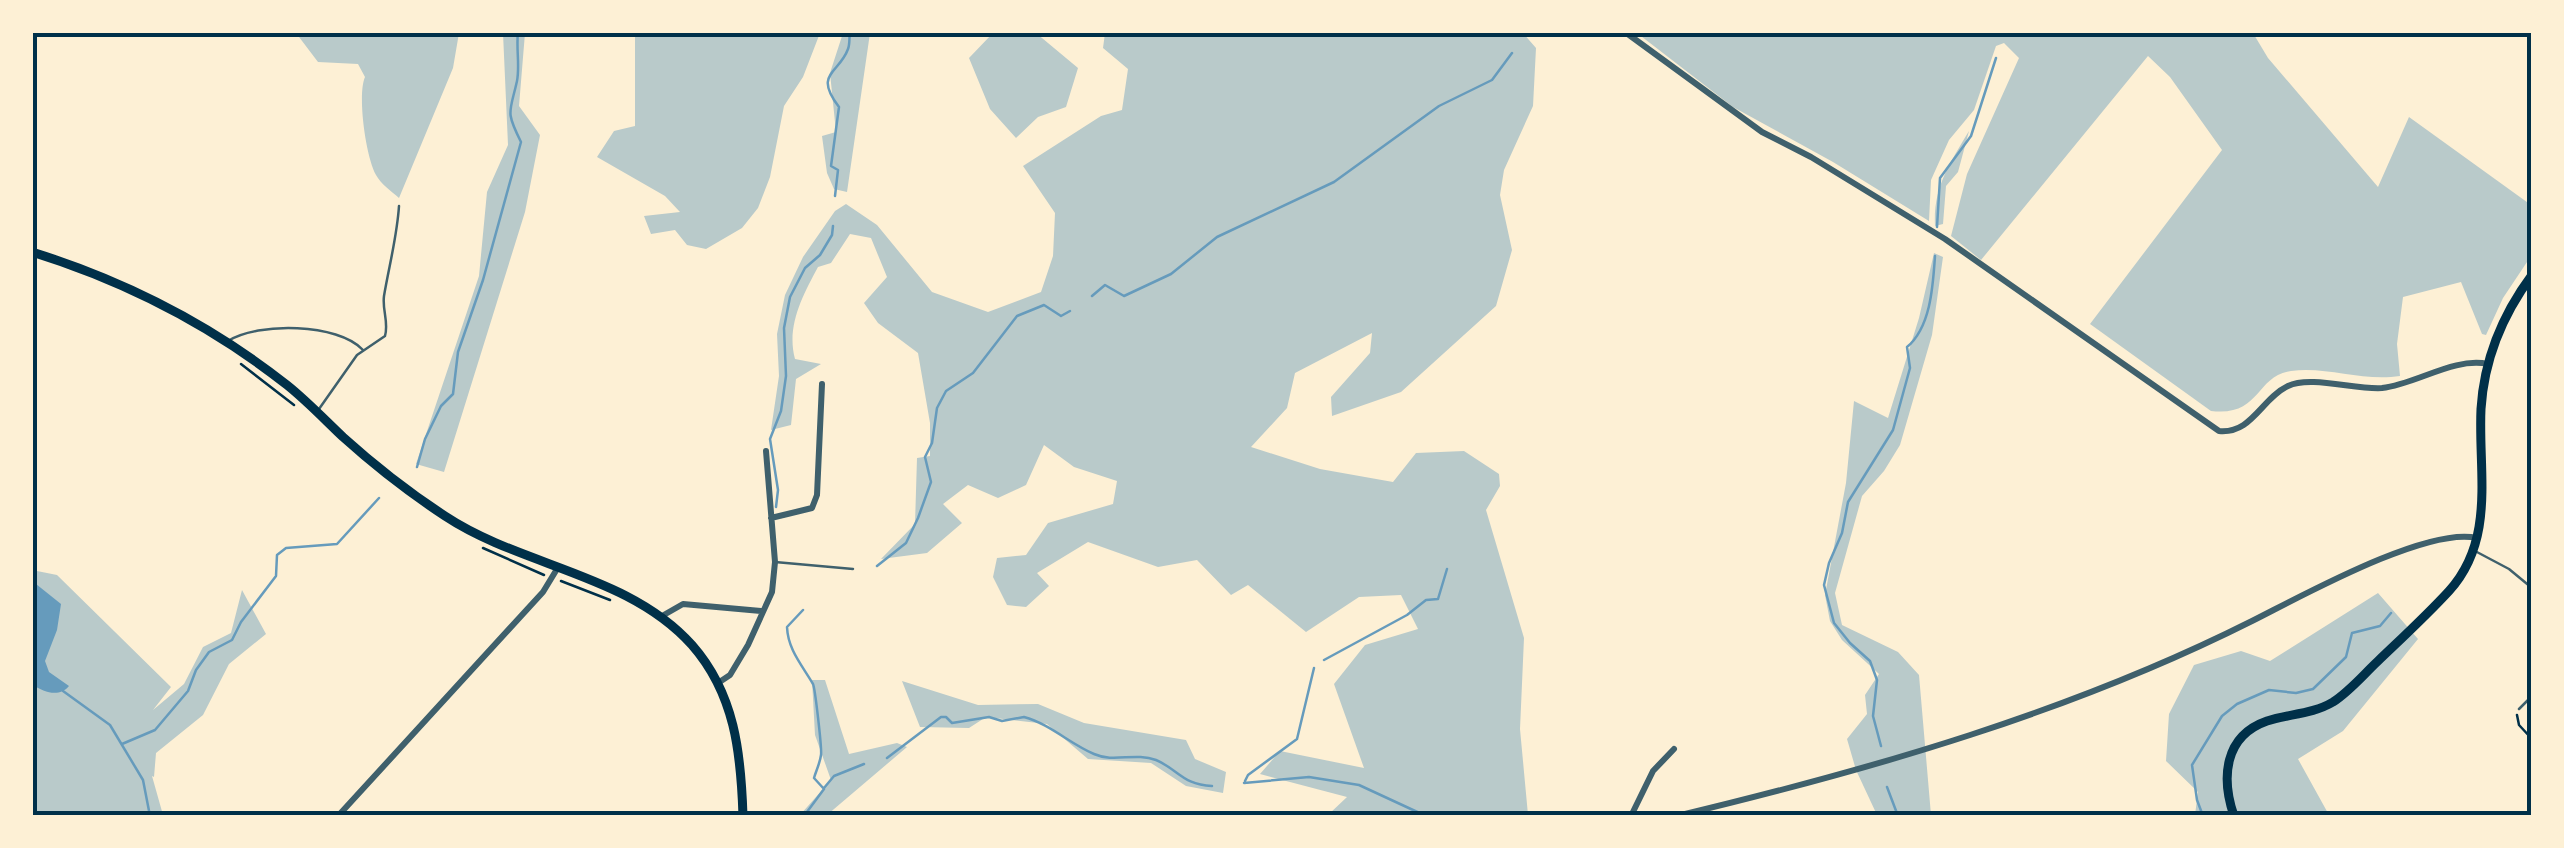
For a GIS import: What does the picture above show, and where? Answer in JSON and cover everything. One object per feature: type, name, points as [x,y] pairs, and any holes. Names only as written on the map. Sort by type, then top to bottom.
[{"type":"main road","points":[[32,252],[138,292],[227,342],[446,517],[556,574],[617,592],[662,616],[694,647],[718,683],[734,724],[739,751],[742,816]]},
{"type":"main road","points":[[2234,816],[2225,779],[2228,760],[2240,739],[2262,723],[2311,711],[2336,700],[2450,590],[2474,550],[2482,507],[2481,409],[2488,364],[2504,319],[2532,275]]},
{"type":"street","points":[[1624,32],[1762,132],[1945,238],[2218,431],[2238,430],[2278,393],[2296,383],[2382,388],[2456,366],[2488,364]]},
{"type":"street","points":[[771,518],[812,508],[817,496],[822,384]]},
{"type":"street","points":[[718,683],[730,675],[748,645],[772,592],[775,562],[766,450]]},
{"type":"street","points":[[1676,816],[1821,782],[2005,723],[2202,646],[2359,569],[2437,540],[2460,535],[2478,538]]},
{"type":"street","points":[[338,816],[556,574]]},
{"type":"street","points":[[662,616],[684,604],[761,611]]},
{"type":"street","points":[[1631,816],[1654,771],[1674,749]]},
{"type":"lane","points":[[317,411],[364,350],[380,342],[387,330],[384,298],[400,206]]},
{"type":"lane","points":[[227,342],[250,332],[307,328],[334,334],[364,350]]},
{"type":"lane","points":[[2474,550],[2509,569],[2532,588]]},
{"type":"lane","points":[[775,562],[853,569]]},
{"type":"lane","points":[[2518,708],[2532,696]]},
{"type":"path","points":[[235,360],[299,408]]},
{"type":"path","points":[[483,548],[556,574],[613,601]]},
{"type":"path","points":[[2518,708],[2520,725],[2532,738]]},
{"type":"shaded area","points":[[1522,32],[1536,48],[1533,106],[1504,170],[1500,195],[1512,250],[1496,306],[1401,392],[1332,416],[1331,397],[1370,353],[1372,333],[1295,373],[1287,408],[1251,447],[1320,469],[1393,482],[1416,453],[1464,451],[1499,474],[1500,486],[1486,510],[1524,638],[1520,729],[1528,815],[1328,815],[1347,797],[1260,774],[1280,751],[1364,768],[1334,684],[1365,645],[1418,629],[1401,595],[1359,597],[1306,632],[1248,585],[1231,595],[1197,560],[1158,567],[1088,542],[1037,573],[1049,586],[1026,607],[1007,605],[993,577],[997,558],[1026,555],[1048,523],[1113,504],[1117,481],[1074,467],[1044,445],[1026,485],[998,498],[968,485],[943,504],[962,523],[927,553],[881,559],[915,524],[917,458],[930,456],[930,423],[918,353],[878,323],[864,303],[887,277],[871,238],[850,234],[831,263],[818,267],[812,278],[798,311],[793,347],[795,359],[821,364],[796,379],[791,425],[771,430],[779,376],[777,334],[785,295],[803,257],[835,211],[846,204],[877,225],[932,292],[988,312],[1041,292],[1053,256],[1055,213],[1023,166],[1101,116],[1122,110],[1128,69],[1103,48],[1105,33]]},
{"type":"shaded area","points":[[296,33],[459,33],[453,68],[399,198],[372,166],[362,111],[365,77],[358,64],[318,62]]},
{"type":"shaded area","points":[[503,33],[525,33],[519,106],[540,135],[525,212],[444,472],[416,464],[479,276],[487,192],[508,145]]},
{"type":"shaded area","points":[[635,33],[820,33],[803,77],[784,106],[770,177],[758,208],[742,228],[706,249],[687,245],[675,230],[651,234],[644,216],[680,212],[665,196],[597,157],[614,131],[635,126]]},
{"type":"shaded area","points":[[843,33],[870,33],[847,192],[834,189],[827,173],[822,136],[836,132],[830,73]]},
{"type":"shaded area","points":[[1036,33],[1078,68],[1066,107],[1038,117],[1016,138],[990,109],[969,58],[992,34]]},
{"type":"shaded area","points":[[1637,33],[2253,33],[2268,58],[2378,187],[2409,117],[2531,205],[2531,256],[2503,298],[2486,335],[2482,334],[2461,282],[2403,297],[2397,344],[2400,376],[2291,371],[2270,380],[2240,408],[2211,411],[2090,324],[2222,150],[2170,77],[2148,56],[1981,260],[1951,236],[1967,174],[2019,58],[2004,43],[1996,46],[1974,110],[1949,140],[1931,180],[1929,221],[1733,107]]},
{"type":"shaded area","points":[[1969,131],[1958,172],[1946,186],[1943,224],[1935,226],[1940,187]]},
{"type":"shaded area","points":[[1934,253],[1943,257],[1932,335],[1900,445],[1862,496],[1835,593],[1842,625],[1898,652],[1919,675],[1931,815],[1877,815],[1856,770],[1847,739],[1867,714],[1865,695],[1879,674],[1842,640],[1830,621],[1825,595],[1846,483],[1854,401],[1888,418],[1919,318]]},
{"type":"shaded area","points":[[37,571],[57,575],[171,687],[153,710],[184,684],[203,647],[231,633],[242,590],[266,634],[229,664],[203,715],[156,753],[152,776],[163,815],[33,816],[33,574]]},
{"type":"shaded area","points":[[2378,593],[2418,639],[2343,731],[2298,759],[2329,815],[2195,815],[2198,792],[2166,761],[2169,714],[2194,665],[2241,651],[2270,661]]},
{"type":"shaded area","points":[[812,680],[825,680],[849,754],[897,743],[907,747],[827,815],[800,815],[831,780],[815,735]]},
{"type":"shaded area","points":[[902,681],[978,705],[1038,704],[1084,723],[1186,740],[1195,759],[1226,772],[1223,793],[1186,786],[1151,763],[1088,759],[1047,724],[986,717],[969,728],[920,727]]},
{"type":"water","points":[[36,584],[61,604],[57,630],[45,661],[49,672],[69,686],[61,692],[47,692],[33,685],[32,586]]},
{"type":"waterway","points":[[417,467],[441,406],[453,394],[458,352],[483,280],[521,142],[510,112],[518,75],[518,32]]},
{"type":"waterway","points":[[835,196],[838,170],[831,166],[839,107],[828,80],[848,49],[850,32]]},
{"type":"waterway","points":[[1092,296],[1105,285],[1124,296],[1171,274],[1217,237],[1334,182],[1439,106],[1492,80],[1512,53]]},
{"type":"waterway","points":[[1937,227],[1940,178],[1971,136],[1996,58]]},
{"type":"waterway","points":[[776,507],[778,490],[770,439],[781,411],[786,376],[784,328],[790,297],[805,268],[820,255],[833,226]]},
{"type":"waterway","points":[[1881,746],[1873,716],[1877,680],[1870,661],[1834,623],[1824,585],[1848,502],[1893,430],[1910,368],[1907,347],[1921,328],[1929,305],[1935,256]]},
{"type":"waterway","points":[[877,566],[906,543],[918,518],[931,482],[925,457],[932,443],[937,408],[946,391],[973,373],[1017,316],[1044,305],[1061,316],[1070,311]]},
{"type":"waterway","points":[[122,744],[155,730],[188,691],[209,652],[232,640],[276,576],[277,555],[286,548],[337,544],[379,498]]},
{"type":"waterway","points":[[1324,660],[1407,615],[1426,600],[1438,599],[1447,569]]},
{"type":"waterway","points":[[803,610],[787,627],[793,650],[814,688],[821,750],[814,778],[824,789],[804,816]]},
{"type":"waterway","points":[[2203,816],[2192,765],[2222,716],[2237,704],[2269,690],[2296,693],[2313,689],[2346,657],[2352,633],[2380,626],[2391,613]]},
{"type":"waterway","points":[[1245,781],[1297,739],[1314,668]]},
{"type":"waterway","points":[[63,691],[110,725],[143,780],[150,816]]},
{"type":"waterway","points":[[887,758],[941,717],[952,723],[1024,717],[1094,754],[1156,760],[1194,783],[1212,786]]},
{"type":"waterway","points":[[824,788],[834,776],[864,764]]},
{"type":"waterway","points":[[1244,783],[1309,777],[1359,785],[1426,816]]},
{"type":"waterway","points":[[1887,787],[1898,816]]}]
